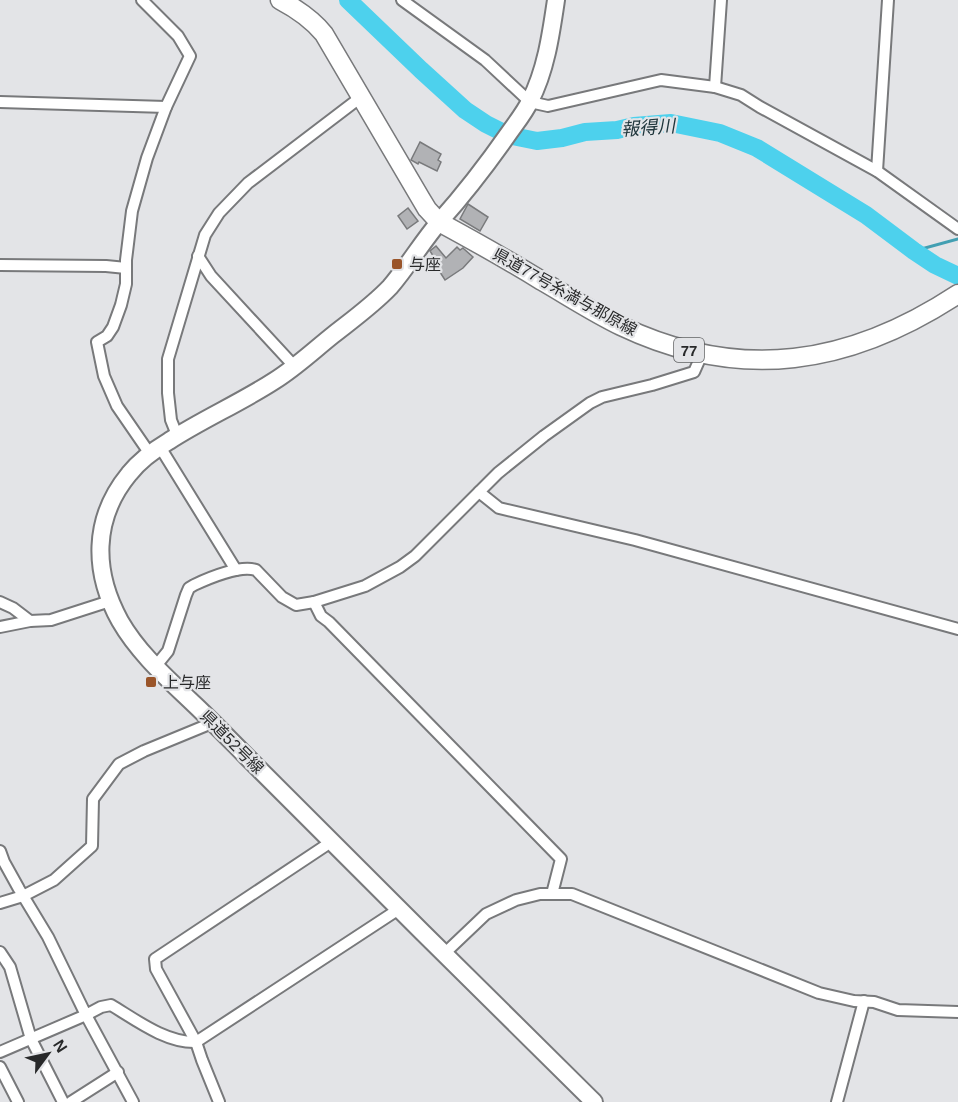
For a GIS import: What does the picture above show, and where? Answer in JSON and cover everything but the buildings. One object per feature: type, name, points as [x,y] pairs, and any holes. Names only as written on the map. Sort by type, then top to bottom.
[{"type":"main road","name":"県道52号線","points":[[556,0],[551,37],[528,106],[494,155],[389,287],[362,313],[295,367],[177,435],[137,465],[122,483],[108,510],[99,552],[103,579],[110,601],[136,645],[155,667],[594,1102]]},
{"type":"main road","name":"県道77号糸満与那原線","points":[[292,3],[324,34],[427,209],[439,222],[621,326],[672,346],[702,354],[747,360],[791,358],[831,352],[885,334],[905,326],[956,298]]},
{"type":"street","points":[[143,0],[178,36],[189,57],[166,106],[147,158],[132,211],[124,293],[113,327],[107,336],[97,342],[104,376],[117,406],[155,450],[236,570]]},
{"type":"street","points":[[402,0],[485,60],[528,106],[548,106],[661,80],[715,87],[741,95],[877,171],[958,229]]},
{"type":"street","points":[[715,87],[721,0]]},
{"type":"street","points":[[877,171],[888,0]]},
{"type":"street","points":[[177,435],[171,420],[168,359],[206,235],[219,213],[248,183],[361,97]]},
{"type":"street","points":[[0,102],[166,106]]},
{"type":"street","points":[[198,256],[211,276],[295,367]]},
{"type":"street","points":[[0,265],[126,268]]},
{"type":"street","points":[[155,667],[168,651],[189,588],[200,582],[248,568],[256,570],[287,601],[296,605],[314,602],[365,586],[407,562],[498,472],[595,400],[693,372],[702,354]]},
{"type":"street","points":[[479,492],[499,508],[635,540],[958,629]]},
{"type":"street","points":[[0,627],[30,621],[51,620],[110,601]]},
{"type":"street","points":[[0,602],[13,608],[30,621]]},
{"type":"street","points":[[314,602],[321,616],[561,859],[552,894]]},
{"type":"street","points":[[0,903],[23,896],[54,880],[92,846],[93,799],[119,765],[144,751],[212,723]]},
{"type":"street","points":[[219,1102],[196,1042],[156,969],[155,958],[325,846],[329,840]]},
{"type":"street","points":[[0,851],[133,1102]]},
{"type":"street","points":[[445,954],[486,914],[516,900],[540,894],[572,894],[819,993],[854,1001],[874,1002],[898,1010],[958,1012]]},
{"type":"street","points":[[0,1052],[101,1007],[111,1005],[161,1033],[187,1042],[196,1042],[399,909]]},
{"type":"street","points":[[0,951],[10,967],[31,1039],[63,1102]]},
{"type":"street","points":[[837,1102],[864,1001]]},
{"type":"street","points":[[0,1067],[18,1102]]},
{"type":"street","points":[[70,1102],[118,1072]]},
{"type":"waterway","name":"報得川","points":[[348,0],[465,110],[508,135],[537,141],[585,132],[671,123],[720,133],[757,148],[866,215],[935,265],[958,276]]},
{"type":"waterway","points":[[914,251],[958,239]]},
{"type":"place","name":"与座","points":[[397,264]]},
{"type":"place","name":"上与座","points":[[151,682]]}]
